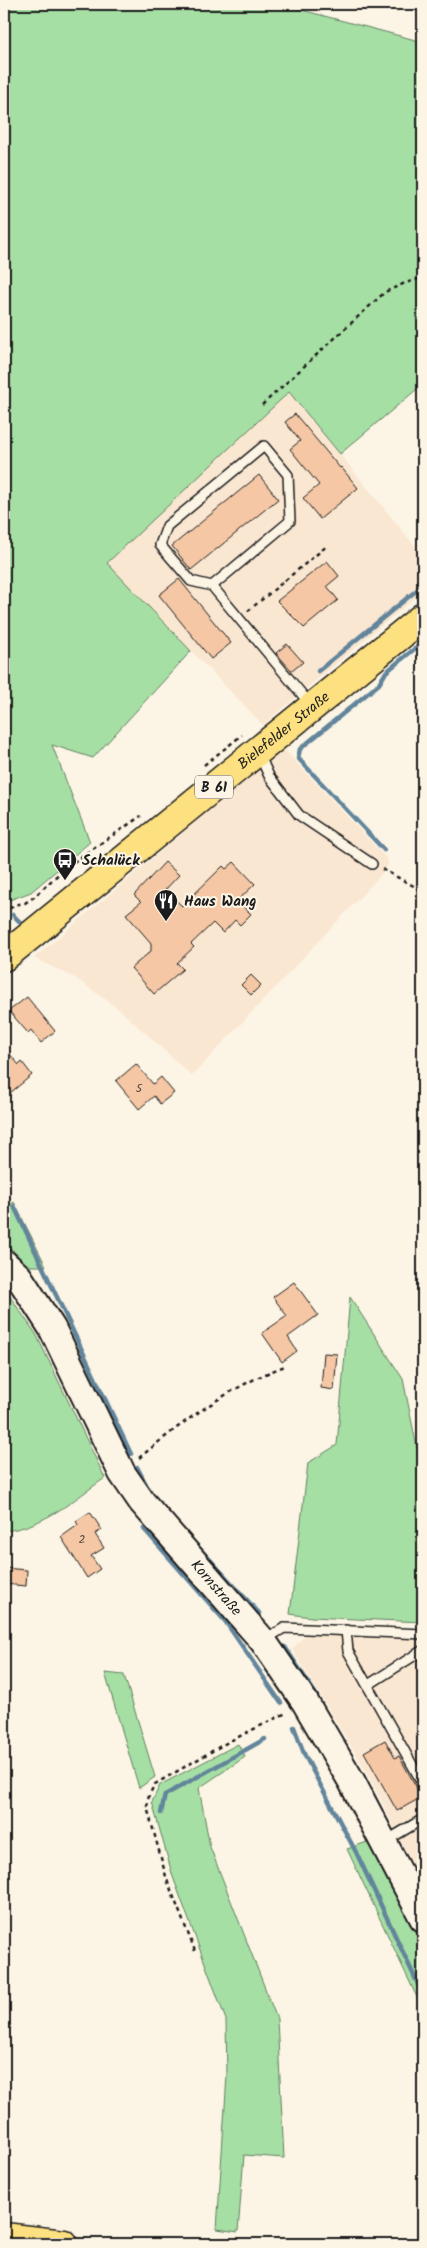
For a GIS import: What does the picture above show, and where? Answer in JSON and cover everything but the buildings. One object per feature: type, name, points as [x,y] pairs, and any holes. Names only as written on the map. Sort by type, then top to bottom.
[{"type":"main road","name":"Bielefelder Straße","points":[[4,957],[423,617]]},
{"type":"main road","points":[[4,2237],[64,2244]]},
{"type":"street","name":"Kornstraße","points":[[4,1263],[19,1277],[52,1328],[122,1473],[142,1502],[166,1531],[263,1640],[305,1702],[352,1782],[423,1918]]},
{"type":"lane","points":[[212,586],[290,521],[288,475],[264,446],[167,526],[160,545],[191,581],[212,586],[313,707]]},
{"type":"lane","points":[[258,752],[270,776],[299,816],[372,864]]},
{"type":"lane","points":[[263,1640],[284,1628],[423,1634]]},
{"type":"lane","points":[[346,1630],[348,1650],[423,1784]]},
{"type":"lane","points":[[368,1685],[423,1650]]},
{"type":"lane","points":[[384,1842],[423,1819]]},
{"type":"path","points":[[262,406],[385,292],[405,282],[423,278]]},
{"type":"path","points":[[239,618],[328,545]]},
{"type":"path","points":[[372,864],[423,891]]},
{"type":"path","points":[[122,1473],[161,1440],[222,1398],[256,1377],[285,1366]]},
{"type":"path","points":[[195,1951],[167,1880],[147,1807],[149,1795],[155,1784],[228,1742],[277,1720],[305,1702]]},
{"type":"shaded area","points":[[289,391],[423,556],[423,591],[263,725],[106,563]]},
{"type":"shaded area","points":[[283,748],[388,860],[388,865],[380,876],[192,1076],[119,1009],[75,978],[34,958]]},
{"type":"shaded area","points":[[306,1635],[423,1640],[423,1886],[366,1771],[292,1649]]},
{"type":"green space","points":[[4,4],[279,4],[423,42],[423,384],[340,454],[289,392],[107,563],[191,651],[93,758],[52,745],[90,842],[31,892],[7,901],[4,896]]},
{"type":"green space","points":[[14,1202],[46,1266],[28,1266],[4,1241],[4,1209]]},
{"type":"green space","points":[[4,1288],[36,1334],[105,1478],[45,1518],[32,1524],[4,1531]]},
{"type":"green space","points":[[350,1297],[403,1379],[423,1477],[423,1622],[311,1617],[290,1614],[308,1463],[337,1445]]},
{"type":"green space","points":[[105,1673],[124,1675],[155,1777],[139,1788]]},
{"type":"green space","points":[[238,1744],[245,1757],[199,1788],[210,1847],[277,2019],[284,2158],[244,2155],[238,2232],[217,2229],[227,2075],[226,2020],[173,1877],[152,1802],[160,1785]]},
{"type":"green space","points":[[370,1841],[423,1946],[423,2010],[347,1849]]},
{"type":"waterway","points":[[318,671],[423,585]]},
{"type":"waterway","points":[[384,850],[298,758],[300,749],[379,684],[386,672],[423,642]]},
{"type":"waterway","points":[[13,915],[21,923]]},
{"type":"waterway","points":[[14,1206],[131,1454]]},
{"type":"waterway","points":[[137,1467],[149,1490]]},
{"type":"waterway","points":[[144,1529],[225,1621],[281,1703]]},
{"type":"waterway","points":[[190,1538],[259,1613]]},
{"type":"waterway","points":[[285,1647],[317,1696]]},
{"type":"waterway","points":[[294,1727],[305,1756],[357,1854],[423,1995]]},
{"type":"waterway","points":[[161,1813],[165,1795],[265,1739]]},
{"type":"place","name":"Schalück","points":[[65,881]]},
{"type":"place","name":"Haus Wang","points":[[166,922]]}]
